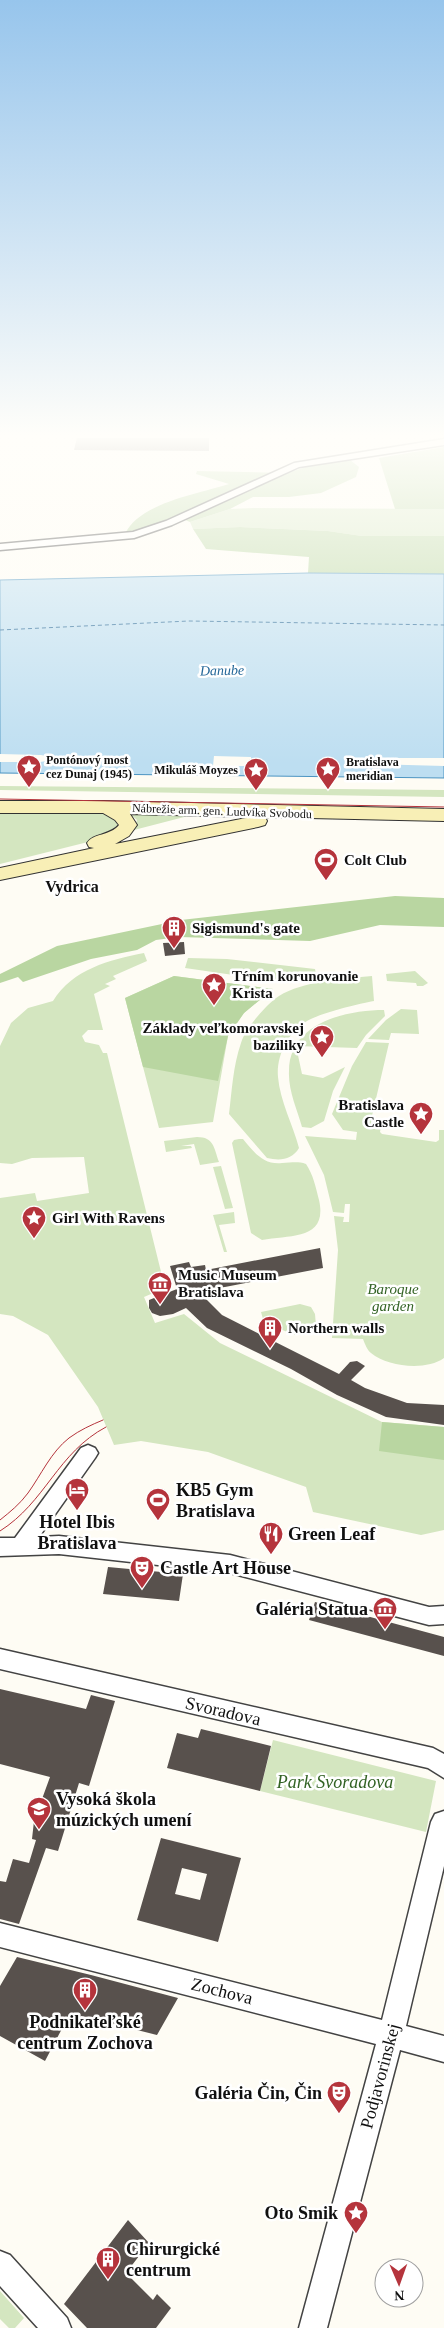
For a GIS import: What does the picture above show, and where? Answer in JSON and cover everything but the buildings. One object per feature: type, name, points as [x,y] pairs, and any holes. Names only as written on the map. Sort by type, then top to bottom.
[{"type":"main road","name":"Nábrežie arm. gen. Ludvíka Svobodu","points":[[0,795],[206,803],[322,814],[444,815]]},
{"type":"main road","name":"Nábrežie arm. gen. Ludvíka Svobodu","points":[[0,807],[104,807],[206,803],[248,798],[444,800]]},
{"type":"main road","name":"Nábrežie arm. gen. Ludvíka Svobodu","points":[[83,846],[133,837],[206,803]]},
{"type":"main road","points":[[154,841],[212,821],[217,817],[206,803]]},
{"type":"main road","points":[[0,866],[110,839],[127,829],[126,819],[104,807]]},
{"type":"main road","points":[[0,874],[154,841],[284,817],[322,814]]},
{"type":"main road","points":[[0,883],[129,847]]},
{"type":"street","points":[[21,1546],[88,1453]]},
{"type":"street","points":[[0,1547],[59,1545],[230,1564],[439,1617]]},
{"type":"street","name":"Svoradova","points":[[0,1659],[433,1759],[444,1767]]},
{"type":"street","name":"Podjavorinskej","points":[[312,2328],[391,2035],[443,1822]]},
{"type":"street","name":"Zochova","points":[[0,1935],[444,2049]]},
{"type":"street","points":[[0,2265],[56,2328]]},
{"type":"green space","points":[[204,547],[444,547],[444,574],[308,573],[309,557],[206,549]]},
{"type":"green space","points":[[0,786],[444,790],[444,797],[0,790]]},
{"type":"green space","points":[[127,811],[192,815],[134,830],[137,820]]},
{"type":"green space","points":[[0,812],[103,813],[114,817],[121,823],[120,831],[100,839],[0,864]]},
{"type":"green space","points":[[395,896],[444,898],[444,927],[380,925],[310,941],[179,937],[156,940],[137,950],[91,959],[23,982],[18,977],[0,983],[0,974],[57,946],[181,920]]},
{"type":"green space","points":[[144,953],[147,961],[113,976],[116,979],[105,984],[110,986],[94,994],[103,1030],[88,1030],[82,1036],[85,1042],[99,1045],[103,1053],[107,1053],[165,1288],[144,1297],[155,1323],[184,1314],[220,1343],[382,1422],[444,1427],[444,1530],[421,1535],[313,1512],[306,1487],[208,1452],[141,1441],[114,1445],[98,1407],[48,1335],[13,1316],[0,1314],[0,1198],[35,1193],[37,1201],[89,1193],[84,1157],[32,1158],[12,1164],[0,1163],[0,1046],[11,1023],[28,1008],[53,1001],[71,981],[93,968],[118,959]]},
{"type":"green space","points":[[188,958],[227,959],[315,969],[317,979],[289,983],[185,968]]},
{"type":"green space","points":[[415,971],[428,983],[423,986],[417,986],[416,983],[387,981],[386,974]]},
{"type":"green space","points":[[174,976],[273,989],[244,1013],[228,1036],[213,1122],[159,1128],[125,998]]},
{"type":"green space","points":[[174,976],[273,989],[244,1013],[228,1036],[218,1081],[143,1067],[125,998]]},
{"type":"green space","points":[[372,976],[374,1001],[313,1018],[294,1031],[289,1038],[281,1053],[278,1077],[284,1104],[299,1148],[293,1155],[285,1159],[267,1158],[229,1114],[236,1060],[246,1032],[270,1003],[289,991],[312,984]]},
{"type":"green space","points":[[401,1009],[417,1010],[419,1034],[391,1033],[389,1040],[368,1039],[386,1020]]},
{"type":"green space","points":[[384,1010],[385,1016],[366,1035],[357,1048],[296,1046],[298,1041],[322,1022],[353,1013]]},
{"type":"green space","name":"Baroque garden","points":[[366,1042],[389,1043],[371,1120],[382,1122],[380,1132],[382,1134],[436,1142],[439,1140],[439,1130],[444,1130],[444,1358],[427,1365],[407,1366],[387,1362],[370,1352],[363,1339],[332,1338],[338,1250],[334,1216],[344,1217],[343,1222],[349,1222],[350,1204],[345,1204],[344,1213],[333,1212],[324,1175],[305,1136],[356,1140],[357,1132],[343,1130],[332,1114],[352,1066]]},
{"type":"green space","points":[[296,1046],[302,1074],[323,1078],[345,1067],[333,1091],[324,1121],[311,1128],[302,1127],[290,1085],[289,1071]]},
{"type":"green space","points":[[197,1137],[210,1141],[219,1162],[200,1165],[194,1144],[181,1146],[191,1146],[192,1148],[166,1152],[164,1141]]},
{"type":"green space","points":[[243,1139],[259,1157],[269,1162],[297,1162],[306,1164],[311,1172],[319,1200],[320,1213],[318,1222],[313,1229],[295,1236],[262,1240],[251,1233],[232,1143],[234,1140]]},
{"type":"green space","points":[[221,1166],[233,1208],[225,1209],[213,1167]]},
{"type":"green space","points":[[234,1212],[235,1223],[219,1225],[227,1252],[224,1252],[213,1215]]},
{"type":"green space","points":[[300,1304],[311,1307],[315,1314],[316,1326],[295,1335],[275,1327],[263,1319],[261,1312]]},
{"type":"green space","points":[[382,1422],[444,1427],[444,1460],[379,1451]]},
{"type":"green space","name":"Park Svoradova","points":[[273,1740],[436,1781],[426,1832],[260,1791]]},
{"type":"green space","points":[[0,2291],[24,2318],[15,2328],[9,2328],[0,2319]]},
{"type":"water","name":"Danube","points":[[308,573],[444,574],[444,778],[0,773],[0,580]]},
{"type":"pier","points":[[0,754],[41,755],[60,759],[40,762],[0,762]]},
{"type":"pier","points":[[214,756],[251,757],[251,766],[213,766]]},
{"type":"pier","points":[[371,758],[444,758],[444,766],[371,764]]},
{"type":"ferry route","points":[[0,630],[189,621],[444,625]]},
{"type":"tram line","points":[[0,799],[444,807]]},
{"type":"tram line","points":[[0,1520],[25,1497],[52,1457],[69,1438],[103,1420]]},
{"type":"tram line","points":[[0,1531],[29,1506],[75,1450],[106,1427]]},
{"type":"place","name":"Pontónový most cez Dunaj (1945)","points":[[29,788]]},
{"type":"place","name":"Bratislava meridian","points":[[328,790]]},
{"type":"place","name":"Mikuláš Moyzes","points":[[256,791]]},
{"type":"place","name":"Colt Club","points":[[326,881]]},
{"type":"place","name":"Sigismund's gate","points":[[174,949]]},
{"type":"place","name":"Tŕním korunovanie Krista","points":[[214,1006]]},
{"type":"place","name":"Základy veľkomoravskej baziliky","points":[[322,1058]]},
{"type":"place","name":"Bratislava Castle","points":[[421,1135]]},
{"type":"place","name":"Girl With Ravens","points":[[34,1239]]},
{"type":"place","name":"Music Museum Bratislava","points":[[160,1305]]},
{"type":"place","name":"Northern walls","points":[[270,1349]]},
{"type":"place","name":"Hotel Ibis Bratislava","points":[[77,1511]]},
{"type":"place","name":"KB5 Gym Bratislava","points":[[158,1521]]},
{"type":"place","name":"Green Leaf","points":[[271,1555]]},
{"type":"place","name":"Castle Art House","points":[[142,1589]]},
{"type":"place","name":"Galéria Statua","points":[[385,1630]]},
{"type":"place","name":"Vysoká škola múzických umení","points":[[39,1830]]},
{"type":"place","name":"Podnikateľské centrum Zochova","points":[[85,2011]]},
{"type":"place","name":"Galéria Čin, Čin","points":[[339,2114]]},
{"type":"place","name":"Oto Smik","points":[[356,2234]]},
{"type":"place","name":"Chirurgické centrum","points":[[108,2280]]},
{"type":"district","name":"Vydrica","points":[[72,886]]}]
